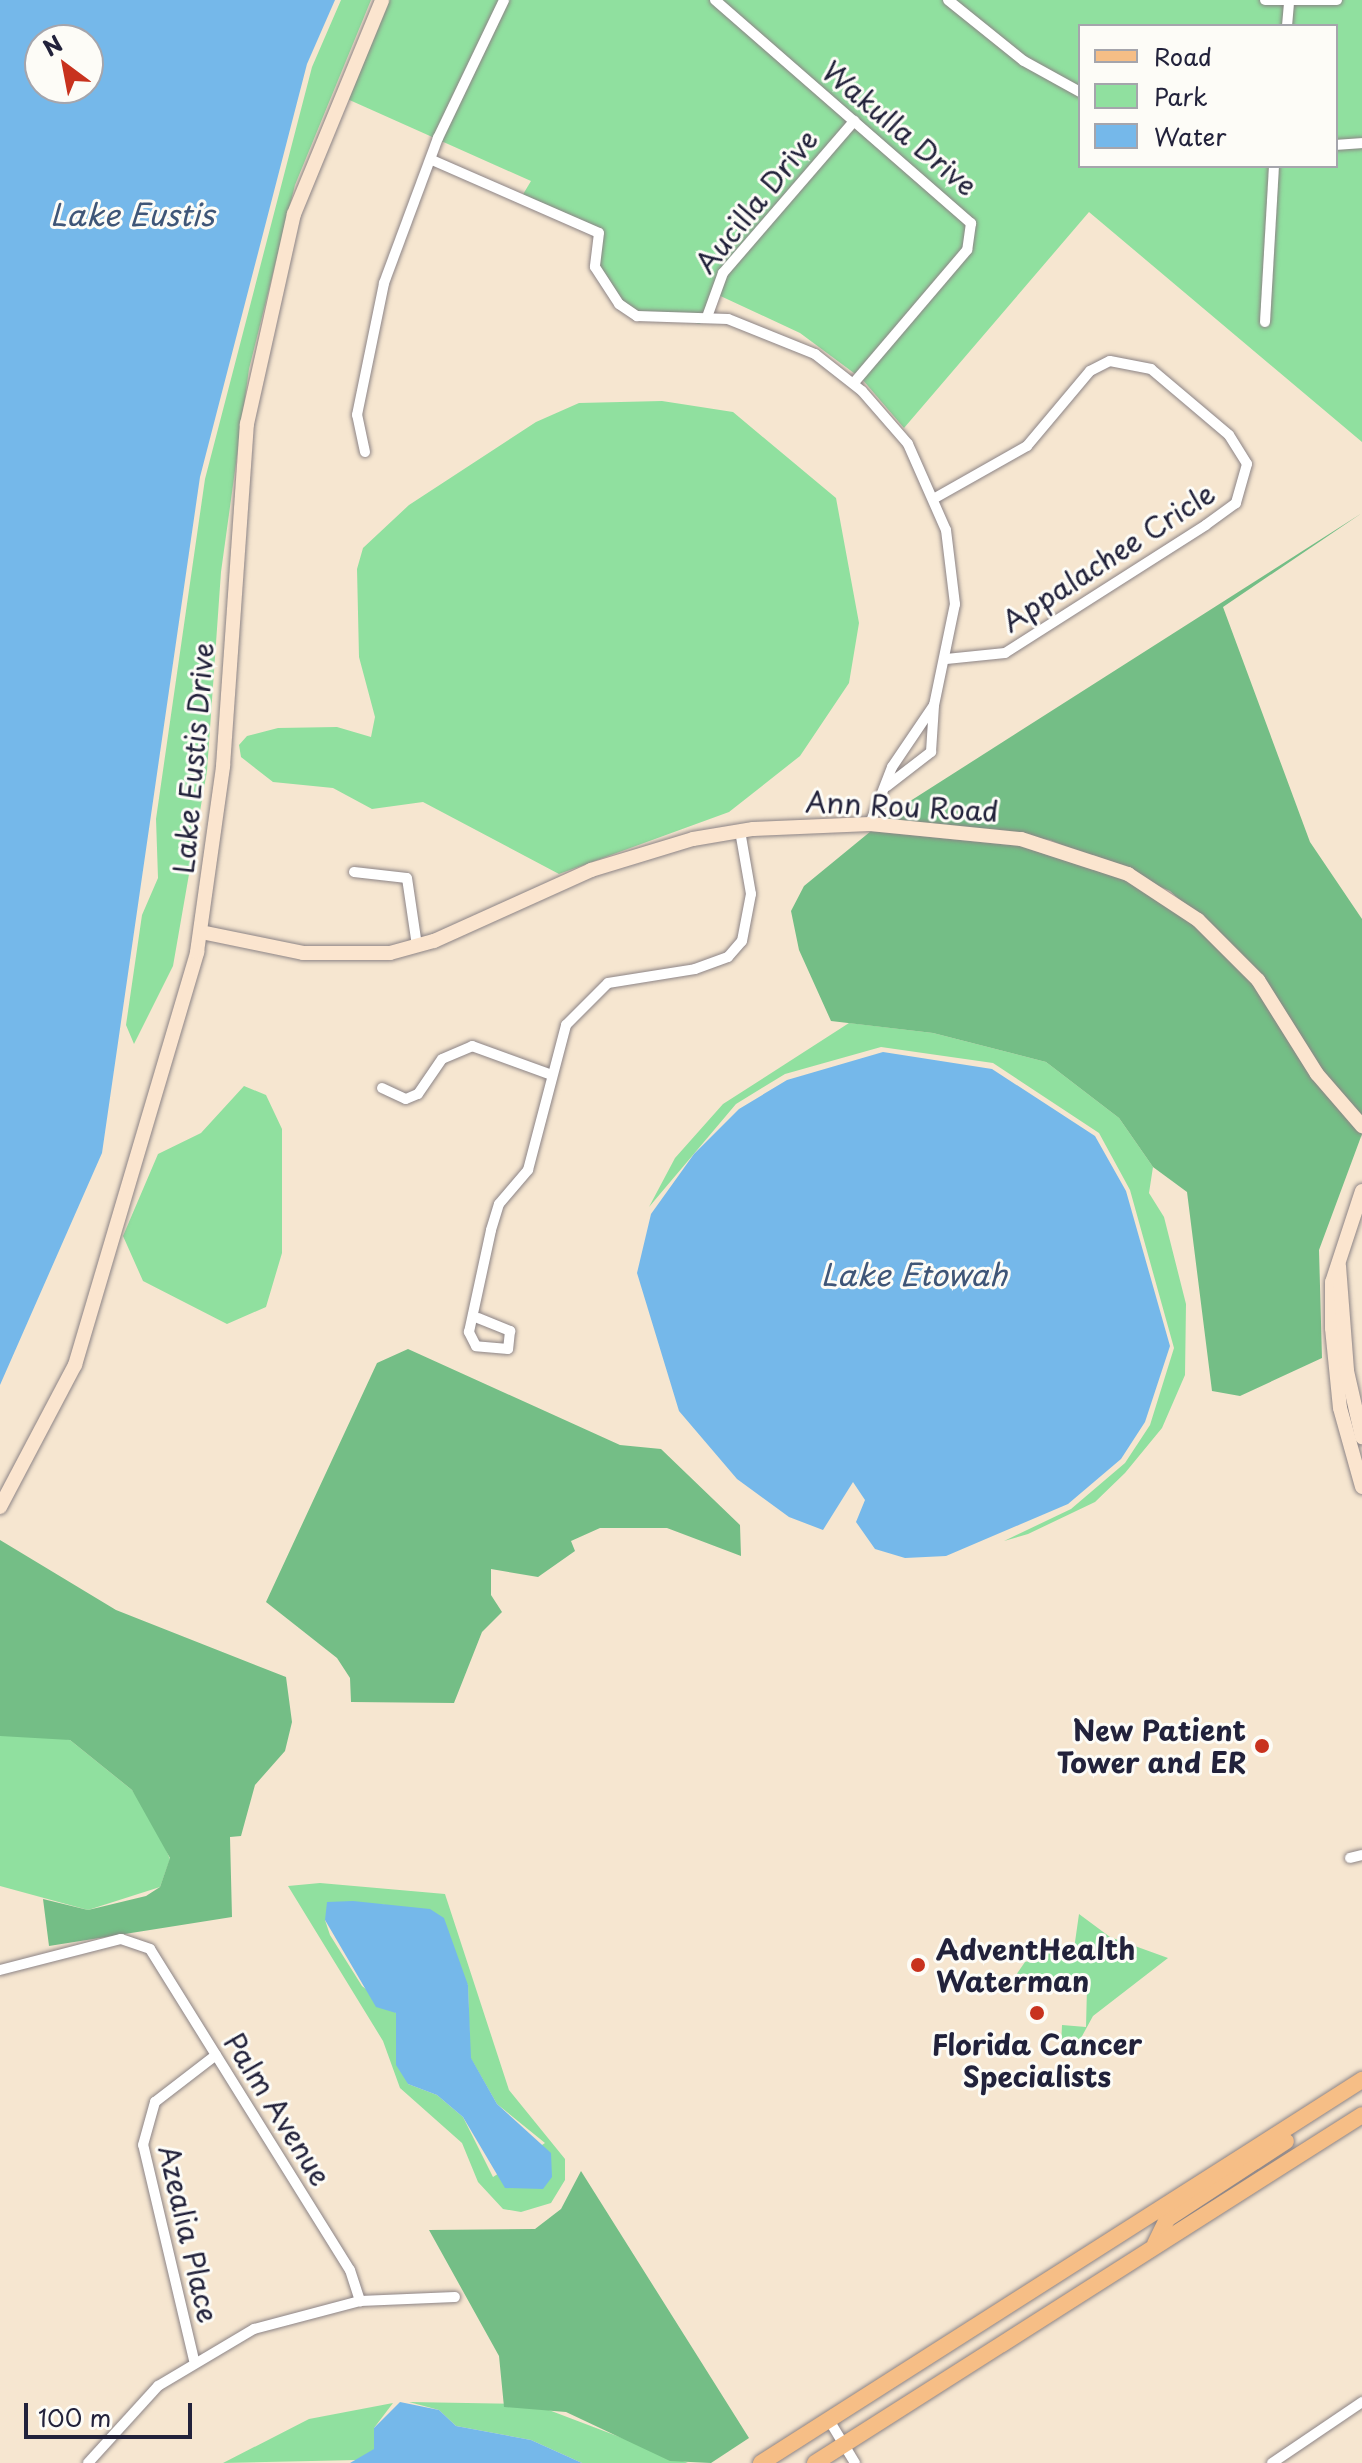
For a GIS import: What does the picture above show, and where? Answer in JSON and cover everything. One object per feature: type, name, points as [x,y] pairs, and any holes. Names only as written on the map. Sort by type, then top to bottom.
[{"type":"main road","points":[[761,2463],[1362,2080]]},
{"type":"main road","points":[[1155,2244],[1167,2219],[1298,2133],[1306,2115]]},
{"type":"main road","points":[[815,2463],[1362,2115]]},
{"type":"street","name":"Lake Eustis Drive","points":[[0,1507],[75,1365],[201,932],[223,766],[247,424],[294,214],[382,0]]},
{"type":"street","points":[[365,452],[357,415],[384,283],[432,160],[504,0]]},
{"type":"street","name":"Wakulla Drive","points":[[715,0],[966,215],[974,232],[967,250],[854,383]]},
{"type":"street","points":[[948,0],[1024,61],[1078,91]]},
{"type":"street","points":[[1265,0],[1289,5],[1337,0]]},
{"type":"street","points":[[1287,24],[1289,5]]},
{"type":"street","name":"Aucilla Drive","points":[[707,317],[723,273],[854,121]]},
{"type":"street","points":[[1338,145],[1362,143]]},
{"type":"street","points":[[432,160],[599,233],[593,249],[599,277],[637,316],[707,317],[790,339],[854,383],[908,444],[935,498],[955,604],[934,705],[934,741],[920,767],[887,786]]},
{"type":"street","points":[[1265,322],[1274,168]]},
{"type":"street","name":"Appalachee Cricle","points":[[935,498],[1027,446],[1090,371],[1110,361],[1151,369],[1229,435],[1247,464],[1236,503],[1206,525],[1005,653],[946,659]]},
{"type":"street","points":[[870,824],[887,786],[934,705]]},
{"type":"street","points":[[917,734],[934,741]]},
{"type":"street","name":"Ann Rou Road","points":[[201,932],[334,956],[417,946],[626,858],[740,831],[870,824],[1050,846],[1168,897],[1258,980],[1317,1074],[1362,1126]]},
{"type":"street","points":[[478,1318],[491,1230],[499,1204],[528,1170],[549,1074],[566,1025],[594,991],[633,977],[695,969],[728,957],[742,941],[751,894],[740,831]]},
{"type":"street","points":[[354,872],[407,878],[417,946]]},
{"type":"street","points":[[382,1088],[406,1099],[418,1094],[442,1059],[472,1046],[549,1074]]},
{"type":"street","points":[[1362,1191],[1332,1282],[1335,1371],[1362,1487]]},
{"type":"street","points":[[1339,1266],[1347,1371],[1362,1437]]},
{"type":"street","points":[[1350,1858],[1362,1855]]},
{"type":"street","name":"Palm Avenue","points":[[0,1970],[121,1939],[145,1947],[350,2270],[360,2301]]},
{"type":"street","name":"Azealia Place","points":[[194,2360],[143,2145],[155,2102],[216,2055]]},
{"type":"street","points":[[88,2463],[133,2408],[194,2360],[287,2317],[360,2301],[455,2297]]},
{"type":"street","points":[[1272,2463],[1362,2402]]},
{"type":"street","points":[[829,2420],[855,2463]]},
{"type":"green space","points":[[341,0],[371,0],[295,185],[249,369],[221,572],[207,771],[173,966],[134,1044],[126,1025],[142,915],[158,878],[156,819],[205,479],[312,67]]},
{"type":"green space","points":[[389,0],[1362,0],[1362,442],[1089,212],[904,428],[862,379],[800,333],[714,293],[700,324],[621,309],[598,281],[595,232],[522,196],[531,181],[345,98]]},
{"type":"green space","points":[[662,401],[733,412],[836,498],[859,623],[849,683],[800,756],[729,812],[559,874],[423,802],[372,809],[333,788],[273,782],[241,757],[239,745],[247,736],[278,728],[337,727],[371,737],[375,717],[359,657],[357,569],[363,548],[409,505],[536,422],[579,403]]},
{"type":"green space","points":[[1362,513],[1223,607],[1310,842],[1362,919],[1362,1117],[1322,1071],[1263,976],[1170,891],[1050,840],[882,819]]},
{"type":"green space","points":[[871,831],[1020,846],[1126,880],[1195,925],[1254,984],[1313,1077],[1362,1134],[1319,1250],[1322,1358],[1240,1396],[1212,1391],[1187,1192],[1153,1167],[1119,1118],[1046,1062],[933,1033],[831,1021],[799,950],[791,911],[804,886]]},
{"type":"green space","points":[[849,1023],[933,1033],[1046,1062],[1119,1118],[1153,1167],[1149,1193],[1164,1217],[1186,1304],[1185,1375],[1162,1428],[1125,1473],[1095,1502],[1028,1534],[1004,1541],[1071,1509],[1125,1463],[1150,1425],[1174,1348],[1130,1190],[1099,1133],[993,1063],[881,1047],[785,1074],[736,1104],[649,1207],[675,1158],[723,1104]]},
{"type":"green space","points":[[244,1086],[266,1095],[282,1129],[282,1253],[266,1307],[227,1324],[143,1281],[123,1236],[158,1154],[201,1133]]},
{"type":"green space","points":[[408,1349],[620,1445],[661,1449],[740,1525],[741,1556],[667,1528],[600,1528],[571,1541],[575,1551],[538,1577],[491,1569],[491,1595],[502,1612],[482,1632],[454,1703],[351,1702],[350,1678],[337,1658],[266,1602],[377,1363]]},
{"type":"green space","points":[[0,1540],[116,1610],[286,1677],[292,1722],[285,1751],[255,1785],[241,1836],[230,1837],[232,1917],[49,1946],[43,1899],[88,1910],[146,1896],[160,1887],[170,1858],[132,1790],[70,1740],[0,1736]]},
{"type":"green space","points":[[49,1734],[70,1740],[132,1790],[152,1817],[170,1859],[160,1887],[88,1910],[0,1886],[0,1736]]},
{"type":"green space","points":[[320,1883],[445,1894],[509,2090],[565,2159],[565,2180],[551,2203],[521,2212],[503,2209],[478,2182],[462,2143],[400,2088],[383,2041],[288,1886]],"holes":[[[380,1904],[402,1908],[468,1985],[470,2057],[497,2104],[545,2143],[493,2177],[463,2117],[437,2095],[408,2084],[396,2013],[362,1986],[330,1935],[325,1920]]]},
{"type":"green space","points":[[1079,1914],[1110,1937],[1168,1958],[1093,2016],[1081,2038],[1061,2046],[1062,2025],[1086,2027],[1087,1987],[1014,1978],[1025,1962],[1043,1957],[1053,1937],[1073,1956]]},
{"type":"green space","points":[[581,2171],[749,2438],[711,2463],[670,2461],[566,2412],[504,2407],[499,2356],[429,2230],[535,2229],[561,2209]]},
{"type":"green space","points":[[409,2402],[533,2404],[688,2463],[582,2463],[531,2440],[456,2426],[439,2410]]},
{"type":"green space","points":[[393,2403],[374,2428],[375,2449],[358,2460],[223,2463],[309,2419]]},
{"type":"water","name":"Lake Eustis","points":[[0,0],[335,0],[307,64],[200,477],[102,1153],[0,1385]]},
{"type":"water","name":"Lake Etowah","points":[[883,1052],[992,1069],[1095,1136],[1126,1191],[1170,1346],[1145,1422],[1121,1459],[1068,1504],[946,1556],[905,1558],[875,1549],[856,1522],[865,1500],[853,1482],[823,1530],[789,1517],[737,1479],[679,1411],[637,1273],[651,1214],[694,1154],[739,1109],[787,1080]]},
{"type":"water","points":[[353,1901],[430,1909],[444,1918],[468,1985],[471,2058],[497,2104],[551,2153],[552,2177],[543,2189],[505,2188],[463,2117],[437,2095],[408,2084],[396,2065],[396,2013],[376,2007],[325,1920],[327,1902]]},
{"type":"water","points":[[400,2402],[439,2410],[456,2426],[531,2440],[582,2463],[350,2463],[374,2449],[374,2428]]},
{"type":"place","name":"New Patient Tower and ER","points":[[1262,1746]]},
{"type":"place","name":"AdventHealth Waterman","points":[[918,1965]]},
{"type":"place","name":"Florida Cancer Specialists","points":[[1037,2013]]}]
